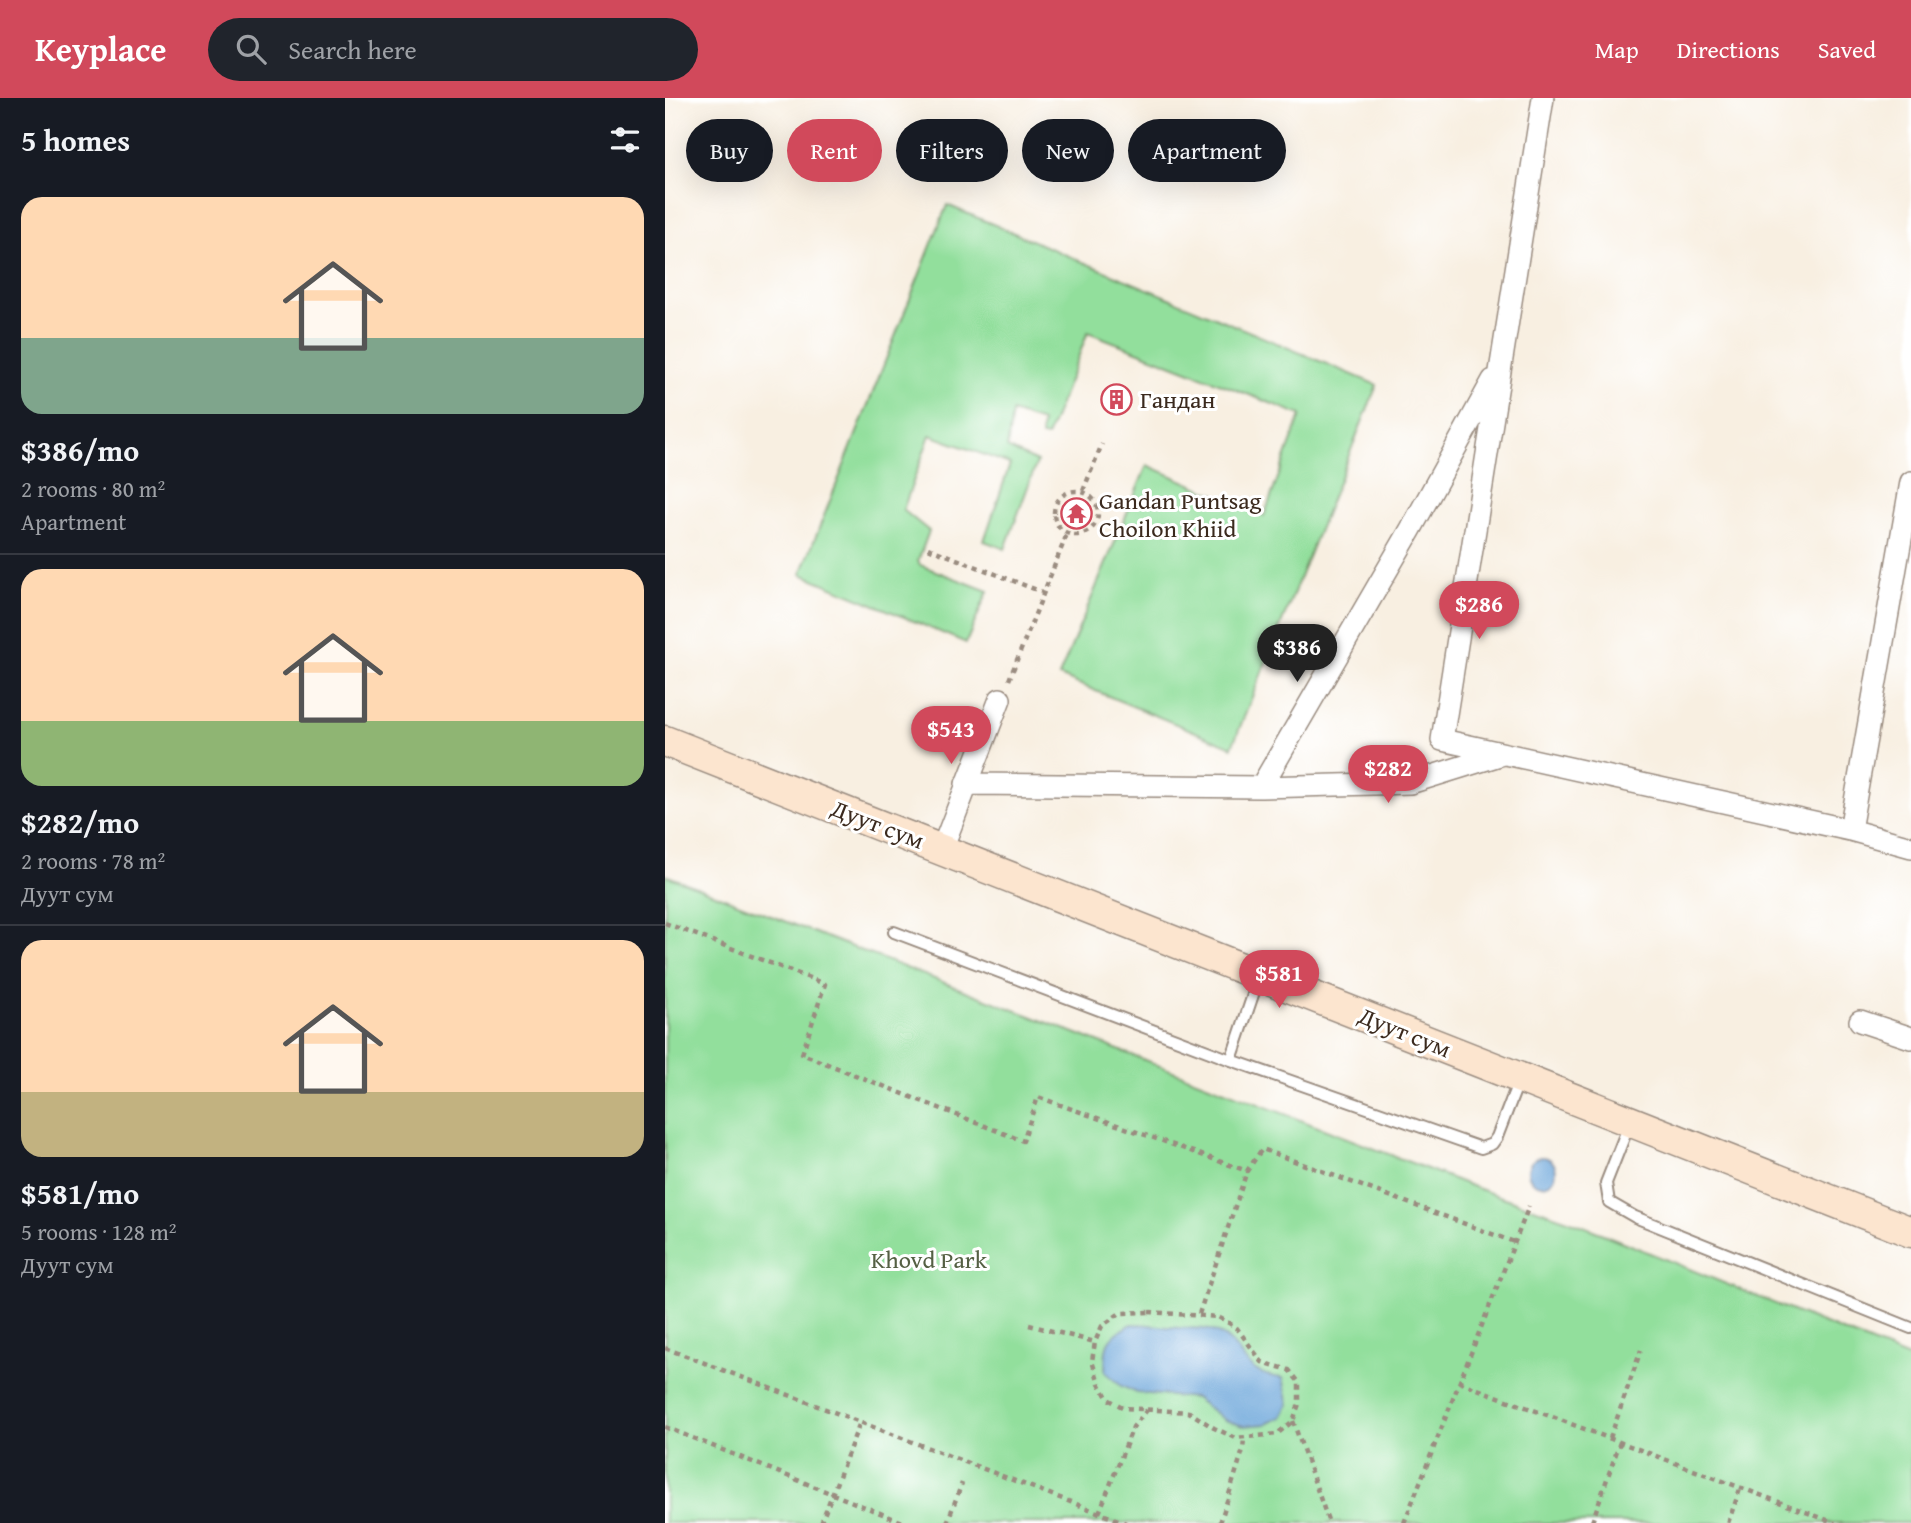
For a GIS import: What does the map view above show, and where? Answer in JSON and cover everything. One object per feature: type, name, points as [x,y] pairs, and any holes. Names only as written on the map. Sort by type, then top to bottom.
[{"type":"main road","name":"Дуут сум","points":[[665,741],[1911,1232]]},
{"type":"street","points":[[1543,98],[1442,740],[1850,830],[1911,847]]},
{"type":"street","points":[[1261,787],[1412,529],[1501,366]]},
{"type":"street","points":[[1850,830],[1911,482]]},
{"type":"street","points":[[942,849],[1000,699]]},
{"type":"street","points":[[966,784],[1261,787],[1410,783],[1503,754]]},
{"type":"street","points":[[1860,1021],[1911,1038]]},
{"type":"lane","points":[[894,932],[1231,1060],[1481,1148],[1492,1144],[1497,1137],[1520,1078]]},
{"type":"lane","points":[[1231,1060],[1259,975]]},
{"type":"lane","points":[[1630,1122],[1606,1183],[1609,1202],[1635,1217],[1911,1328]]},
{"type":"path","points":[[1083,491],[1102,444]]},
{"type":"path","points":[[1083,491],[1093,498],[1098,509],[1097,521],[1090,531],[1079,536],[1067,534],[1056,525],[1053,512],[1058,499],[1069,492],[1083,491]]},
{"type":"path","points":[[1012,671],[1067,534]]},
{"type":"path","points":[[928,548],[1042,592]]},
{"type":"path","points":[[665,923],[824,984],[802,1054],[1023,1141],[1038,1097],[1247,1171]]},
{"type":"path","points":[[1199,1314],[1247,1171],[1262,1149],[1514,1242]]},
{"type":"path","points":[[1404,1523],[1528,1206]]},
{"type":"path","points":[[1120,1313],[1199,1314],[1218,1317],[1236,1327],[1262,1362],[1289,1370],[1299,1382],[1299,1404],[1293,1421],[1277,1434],[1244,1438],[1236,1438],[1215,1429],[1189,1412],[1124,1408],[1108,1399],[1099,1383],[1093,1361],[1095,1342],[1102,1326],[1120,1313]]},
{"type":"path","points":[[1029,1325],[1095,1342]]},
{"type":"path","points":[[665,1348],[1126,1523]]},
{"type":"path","points":[[1610,1438],[1641,1350]]},
{"type":"path","points":[[1459,1382],[1835,1523]]},
{"type":"path","points":[[1099,1513],[1133,1427],[1147,1410]]},
{"type":"path","points":[[1293,1421],[1329,1523]]},
{"type":"path","points":[[821,1523],[860,1422]]},
{"type":"path","points":[[665,1427],[905,1523]]},
{"type":"path","points":[[1220,1523],[1243,1450],[1244,1438]]},
{"type":"path","points":[[1592,1522],[1620,1442]]},
{"type":"path","points":[[947,1523],[962,1483]]},
{"type":"path","points":[[1728,1523],[1740,1489]]},
{"type":"green space","points":[[947,205],[1377,385],[1232,747],[1059,676],[1147,465],[1264,516],[1301,415],[1088,332],[1047,437],[1041,436],[1042,422],[1012,412],[1007,448],[1037,462],[1005,549],[984,541],[1010,464],[930,435],[903,510],[929,531],[918,561],[920,565],[988,591],[966,643],[801,574]]},
{"type":"green space","name":"Khovd Park","points":[[665,875],[1479,1189],[1571,1221],[1911,1359],[1911,1523],[665,1523]]},
{"type":"water","points":[[1542,1157],[1552,1161],[1556,1171],[1552,1181],[1542,1185],[1532,1181],[1528,1171],[1532,1161]]},
{"type":"water","points":[[1131,1324],[1204,1329],[1228,1339],[1258,1372],[1283,1378],[1289,1404],[1282,1417],[1266,1424],[1243,1426],[1225,1420],[1195,1398],[1137,1393],[1121,1386],[1105,1372],[1107,1347],[1111,1338]]},
{"type":"place","name":"Гандан","points":[[1117,399]]},
{"type":"place","name":"Gandan Puntsag Choilon Khiid","points":[[1076,514]]}]
